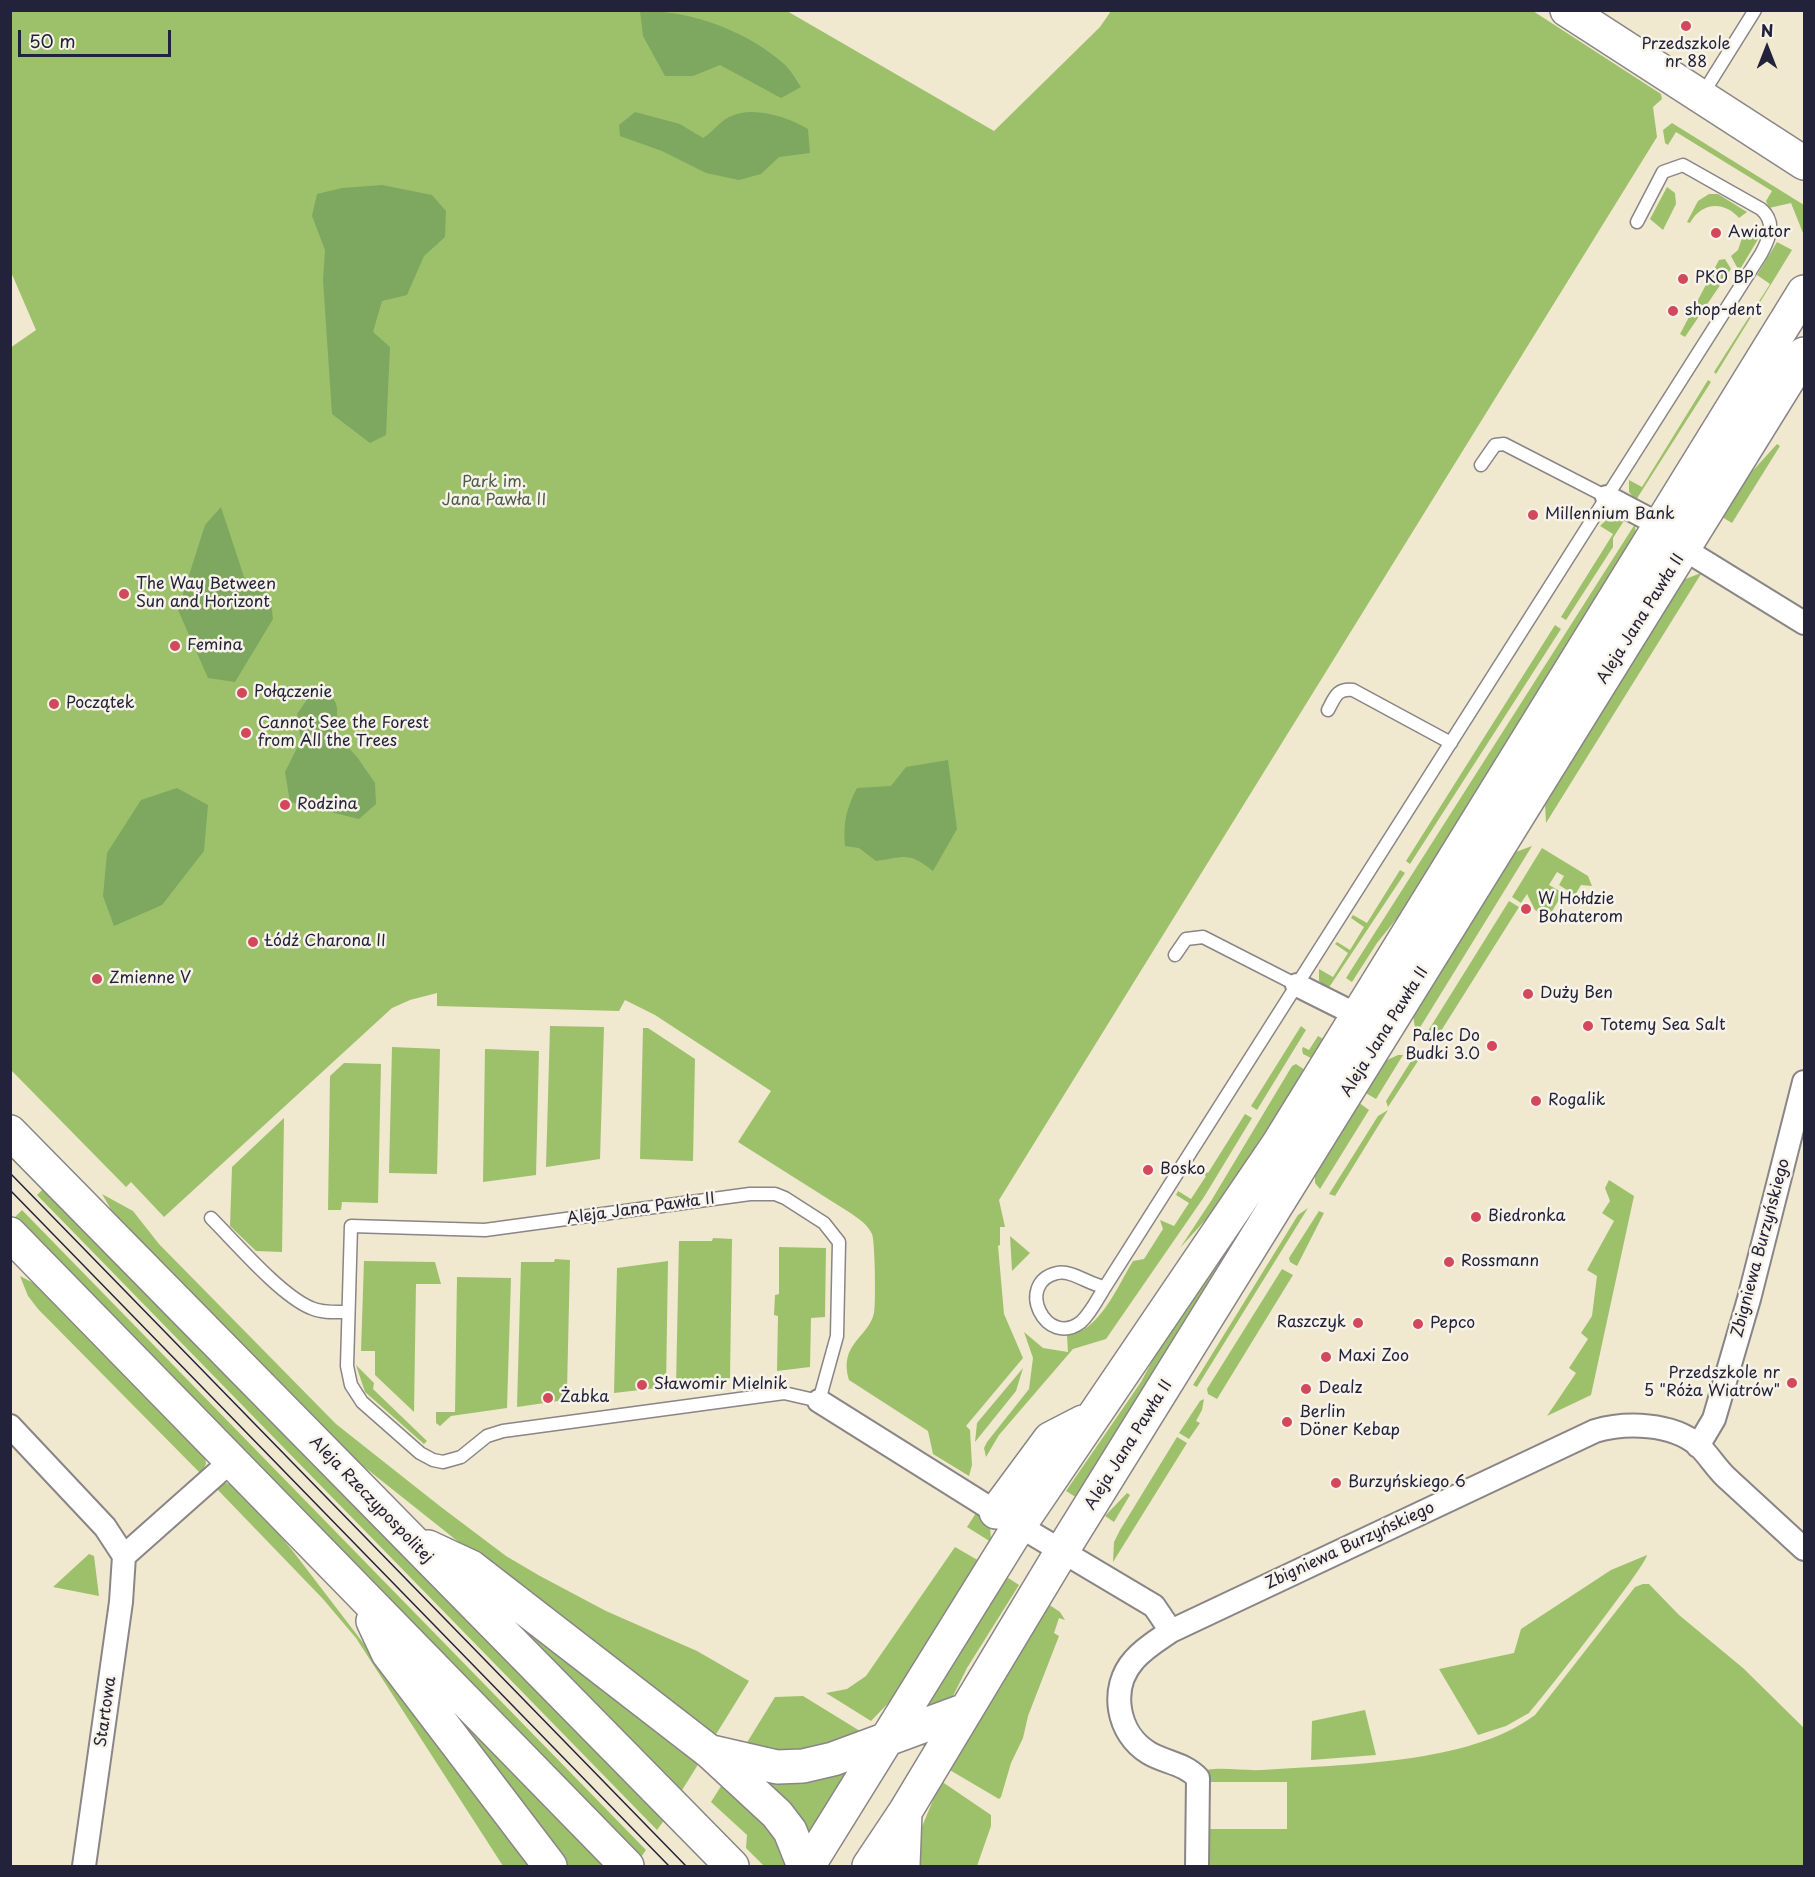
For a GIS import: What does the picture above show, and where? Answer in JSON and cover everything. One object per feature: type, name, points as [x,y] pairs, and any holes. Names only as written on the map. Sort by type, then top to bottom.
[{"type":"main road","points":[[1567,10],[1804,163]]},
{"type":"main road","name":"Aleja Jana Pawła II","points":[[806,1866],[888,1738],[1007,1519],[1092,1416],[1280,1143],[1804,292]]},
{"type":"main road","name":"Aleja Jana Pawła II","points":[[869,1866],[905,1812],[1062,1551],[1804,354]]},
{"type":"main road","points":[[1660,525],[1684,549]]},
{"type":"main road","name":"Aleja Rzeczypospolitej","points":[[10,1132],[732,1866]]},
{"type":"main road","points":[[10,1234],[627,1866]]},
{"type":"main road","points":[[407,1537],[471,1567],[710,1752],[777,1814],[790,1831],[806,1866]]},
{"type":"main road","points":[[357,1590],[388,1653],[550,1866]]},
{"type":"main road","points":[[710,1752],[777,1767],[803,1766],[833,1759],[966,1710]]},
{"type":"main road","points":[[903,1866],[905,1812]]},
{"type":"street","points":[[1607,496],[1660,525]]},
{"type":"street","points":[[1684,549],[1804,623]]},
{"type":"street","points":[[1297,985],[1359,1016]]},
{"type":"street","name":"Zbigniewa Burzyńskiego","points":[[1698,1446],[1714,1419],[1749,1299],[1804,1082]]},
{"type":"street","name":"Aleja Jana Pawła II","points":[[819,1401],[1007,1519]]},
{"type":"street","name":"Zbigniewa Burzyńskiego","points":[[1197,1866],[1198,1778],[1189,1769],[1149,1753],[1139,1745],[1127,1730],[1119,1701],[1123,1678],[1134,1660],[1171,1631],[1595,1431],[1629,1424],[1678,1435],[1698,1446],[1724,1476],[1804,1549]]},
{"type":"street","points":[[10,1426],[105,1527],[124,1557],[231,1461]]},
{"type":"street","points":[[1007,1519],[1154,1606],[1171,1631]]},
{"type":"street","name":"Startowa","points":[[84,1866],[119,1613],[124,1557]]},
{"type":"lane","points":[[1701,96],[1755,10]]},
{"type":"lane","points":[[1105,1287],[1094,1286],[1073,1274],[1058,1273],[1050,1276],[1038,1289],[1036,1307],[1040,1315],[1054,1326],[1071,1327],[1086,1316],[1105,1287],[1451,743],[1761,254],[1771,234],[1768,218],[1761,209],[1683,165],[1663,172],[1637,222]]},
{"type":"lane","points":[[1481,465],[1495,445],[1504,444],[1607,496]]},
{"type":"lane","points":[[1328,710],[1337,693],[1344,689],[1353,690],[1451,743]]},
{"type":"lane","points":[[1175,955],[1186,939],[1203,937],[1297,985]]},
{"type":"lane","name":"Aleja Jana Pawła II","points":[[750,1194],[775,1194],[824,1223],[839,1242],[837,1336],[819,1401],[797,1394],[784,1393],[503,1431],[488,1436],[461,1457],[443,1462],[433,1460],[420,1453],[383,1422],[362,1402],[351,1385],[347,1366],[351,1226],[485,1230],[750,1194]]},
{"type":"lane","points":[[211,1218],[281,1287],[300,1302],[320,1311],[348,1312]]},
{"type":"green space","name":"Park im. Jana Pawła II","points":[[11,11],[787,11],[994,131],[1100,27],[1111,11],[1533,11],[1661,94],[1662,99],[1653,107],[1657,137],[999,1200],[1005,1227],[1000,1227],[1000,1245],[998,1246],[1004,1314],[1023,1358],[966,1426],[970,1430],[972,1465],[969,1476],[933,1454],[928,1431],[849,1380],[847,1368],[851,1349],[866,1329],[874,1313],[875,1272],[872,1234],[866,1225],[852,1214],[738,1142],[771,1091],[655,1015],[625,1000],[619,1011],[437,1006],[437,993],[410,1000],[392,1008],[164,1217],[131,1182],[126,1187],[11,1070],[10,348],[36,330],[11,272]]},
{"type":"green space","points":[[640,11],[697,18],[735,32],[769,52],[784,64],[801,87],[781,98],[720,65],[693,76],[665,76],[643,36]]},
{"type":"green space","points":[[635,112],[680,124],[703,138],[729,117],[749,112],[770,114],[808,129],[810,153],[779,157],[761,174],[739,180],[706,173],[662,151],[620,136],[619,125]]},
{"type":"green space","points":[[1672,123],[1804,205],[1803,233],[1791,203],[1769,208],[1766,201],[1772,191],[1676,132],[1668,145],[1665,143],[1663,130]]},
{"type":"green space","points":[[382,185],[432,195],[446,211],[445,237],[424,256],[407,295],[382,301],[373,332],[390,347],[386,435],[370,443],[332,414],[323,280],[325,250],[312,216],[317,194],[342,188]]},
{"type":"green space","points":[[1667,187],[1675,193],[1676,204],[1663,230],[1650,219]]},
{"type":"green space","points":[[1709,194],[1718,194],[1747,212],[1739,218],[1726,208],[1713,206],[1700,211],[1690,223],[1687,222],[1698,201]]},
{"type":"green space","points":[[1743,235],[1760,236],[1739,271],[1731,256],[1738,250]]},
{"type":"green space","points":[[1777,242],[1792,250],[1716,374],[1714,372],[1770,284],[1757,275]]},
{"type":"green space","points":[[1725,259],[1731,269],[1685,337],[1680,334],[1719,260]]},
{"type":"green space","points":[[1708,380],[1711,382],[1636,500],[1629,492],[1629,480],[1642,487]]},
{"type":"green space","points":[[1777,444],[1780,446],[1732,523],[1722,517],[1748,476]]},
{"type":"green space","points":[[221,507],[245,580],[270,595],[273,619],[235,682],[208,678],[178,610],[205,525]]},
{"type":"green space","points":[[1612,514],[1627,516],[1613,538],[1613,547],[1566,620],[1561,617],[1613,534],[1600,526]]},
{"type":"green space","points":[[1635,524],[1636,538],[1422,887],[1377,943],[1352,982],[1346,978]]},
{"type":"green space","points":[[1701,573],[1546,823],[1545,802],[1683,580]]},
{"type":"green space","points":[[1555,625],[1561,629],[1410,864],[1406,861]]},
{"type":"green space","points":[[315,688],[334,700],[337,710],[336,734],[357,757],[375,783],[376,804],[359,819],[290,802],[285,772],[301,740],[297,714]]},
{"type":"green space","points":[[948,760],[957,829],[933,871],[912,858],[900,857],[876,861],[859,848],[845,846],[846,816],[857,788],[891,786],[906,767]]},
{"type":"green space","points":[[177,788],[208,805],[204,851],[162,905],[114,926],[103,896],[107,853],[141,800]]},
{"type":"green space","points":[[1532,846],[1416,1034],[1413,1015],[1513,853]]},
{"type":"green space","points":[[1542,848],[1588,876],[1592,886],[1581,885],[1575,895],[1559,885],[1564,876],[1557,872],[1549,885],[1563,893],[1548,918],[1535,910],[1527,894],[1521,903],[1512,897]]},
{"type":"green space","points":[[1400,870],[1405,873],[1328,989],[1319,981],[1319,969],[1333,977],[1348,953],[1335,944],[1337,942],[1350,950],[1364,927],[1351,918],[1353,915],[1367,923]]},
{"type":"green space","points":[[1509,901],[1519,907],[1441,1031],[1435,1042],[1438,1044],[1436,1047],[1423,1039]]},
{"type":"green space","points":[[550,1026],[604,1027],[600,1159],[546,1167]]},
{"type":"green space","points":[[1301,1026],[1306,1030],[1257,1110],[1251,1106]]},
{"type":"green space","points":[[643,1028],[648,1028],[695,1059],[693,1161],[640,1159]]},
{"type":"green space","points":[[1318,1036],[1327,1041],[1315,1060],[1303,1054],[1302,1049],[1303,1047],[1309,1050]]},
{"type":"green space","points":[[392,1047],[440,1049],[437,1174],[389,1173]]},
{"type":"green space","points":[[485,1049],[539,1051],[536,1175],[483,1182]]},
{"type":"green space","points":[[1403,1055],[1376,1099],[1364,1092],[1383,1062]]},
{"type":"green space","points":[[1413,1058],[1418,1061],[1388,1107],[1386,1101]]},
{"type":"green space","points":[[344,1063],[381,1064],[378,1203],[342,1202],[341,1210],[328,1210],[330,1076]]},
{"type":"green space","points":[[1296,1064],[1308,1072],[1218,1206],[1180,1248],[1292,1066]]},
{"type":"green space","points":[[1329,1085],[1082,1501],[1066,1491],[1141,1382],[1174,1320]]},
{"type":"green space","points":[[1358,1102],[1369,1110],[1320,1189],[1315,1183],[1315,1174]]},
{"type":"green space","points":[[1388,1110],[1335,1196],[1329,1194],[1378,1116]]},
{"type":"green space","points":[[1245,1114],[1252,1118],[1204,1197],[1106,1339],[1073,1349],[999,1435],[986,1457],[984,1448],[987,1442],[1029,1389],[1033,1358],[1024,1332],[1043,1348],[1068,1352],[1067,1335],[1089,1326],[1098,1317],[1133,1261],[1144,1259],[1163,1229],[1160,1220],[1174,1226],[1189,1203],[1176,1195],[1178,1191],[1191,1199],[1206,1176],[1193,1168],[1195,1165],[1208,1173]]},
{"type":"green space","points":[[284,1118],[282,1252],[256,1251],[230,1226],[232,1167]]},
{"type":"green space","points":[[1609,1180],[1634,1196],[1591,1395],[1547,1416],[1576,1373],[1569,1368],[1588,1339],[1581,1333],[1592,1316],[1597,1276],[1587,1270],[1614,1221],[1602,1213],[1610,1201],[1605,1188]]},
{"type":"green space","points":[[46,1186],[665,1819],[657,1830],[37,1195]]},
{"type":"green space","points":[[102,1194],[133,1211],[159,1244],[336,1424],[506,1556],[606,1611],[697,1651],[749,1681],[715,1736],[524,1594],[348,1454],[119,1223]]},
{"type":"green space","points":[[1308,1208],[1197,1387],[1193,1385],[1298,1215]]},
{"type":"green space","points":[[22,1210],[646,1850],[639,1860],[13,1219]]},
{"type":"green space","points":[[1319,1211],[1324,1213],[1297,1266],[1290,1262],[1289,1258]]},
{"type":"green space","points":[[1010,1236],[1030,1253],[1012,1271]]},
{"type":"green space","points":[[713,1238],[732,1239],[730,1378],[676,1386],[679,1241],[712,1241]]},
{"type":"green space","points":[[779,1247],[826,1248],[825,1317],[811,1318],[810,1367],[777,1371],[778,1316],[774,1315],[775,1295],[779,1294]]},
{"type":"green space","points":[[555,1259],[570,1260],[567,1391],[572,1392],[572,1399],[517,1407],[521,1262],[554,1262]]},
{"type":"green space","points":[[364,1261],[435,1262],[441,1284],[416,1284],[414,1412],[375,1375],[375,1351],[361,1351]]},
{"type":"green space","points":[[668,1261],[666,1387],[614,1393],[617,1268]]},
{"type":"green space","points":[[1282,1269],[1293,1275],[1217,1399],[1208,1394],[1207,1389]]},
{"type":"green space","points":[[20,1276],[41,1287],[205,1454],[206,1464],[201,1474],[38,1309],[28,1296]]},
{"type":"green space","points":[[457,1277],[511,1278],[507,1408],[451,1416],[440,1426],[436,1423],[436,1412],[455,1412]]},
{"type":"green space","points":[[356,1365],[374,1383],[373,1389],[427,1441],[424,1444],[365,1392]]},
{"type":"green space","points":[[1023,1368],[1016,1391],[975,1442],[977,1423]]},
{"type":"green space","points":[[1204,1399],[1202,1410],[1196,1421],[1200,1423],[1189,1439],[1179,1433],[1200,1401]]},
{"type":"green space","points":[[1177,1437],[1187,1443],[1113,1562],[1114,1542],[1120,1530]]},
{"type":"green space","points":[[225,1483],[232,1484],[247,1496],[292,1550],[534,1866],[503,1866],[356,1638],[323,1599],[216,1488]]},
{"type":"green space","points":[[1127,1493],[1130,1495],[1114,1522],[1105,1516]]},
{"type":"green space","points":[[976,1513],[990,1524],[991,1542],[967,1527]]},
{"type":"green space","points":[[955,1547],[981,1562],[898,1693],[871,1721],[826,1693],[847,1689],[866,1676]]},
{"type":"green space","points":[[89,1554],[94,1556],[99,1596],[53,1587]]},
{"type":"green space","points":[[1647,1555],[1613,1605],[1529,1713],[1506,1726],[1478,1735],[1439,1669],[1514,1653],[1521,1629],[1611,1570]]},
{"type":"green space","points":[[1002,1574],[1019,1585],[967,1668],[927,1748],[905,1734]]},
{"type":"green space","points":[[1649,1584],[1679,1615],[1743,1668],[1804,1728],[1804,1866],[1210,1866],[1210,1829],[1287,1829],[1287,1782],[1208,1782],[1207,1770],[1262,1770],[1404,1759],[1476,1744],[1507,1731],[1535,1715],[1635,1587]]},
{"type":"green space","points":[[479,1591],[699,1763],[679,1795]]},
{"type":"green space","points":[[1048,1604],[1060,1612],[1065,1620],[1059,1618],[1054,1633],[1059,1636],[999,1799],[948,1769]]},
{"type":"green space","points":[[419,1671],[610,1866],[567,1866]]},
{"type":"green space","points":[[803,1696],[860,1731],[830,1747],[804,1752],[743,1749],[775,1697]]},
{"type":"green space","points":[[1365,1710],[1376,1755],[1311,1760],[1312,1721]]},
{"type":"green space","points":[[862,1754],[807,1843],[750,1774]]},
{"type":"green space","points":[[941,1781],[991,1815],[991,1826],[977,1866],[915,1866],[921,1829]]},
{"type":"green space","points":[[723,1783],[770,1823],[792,1866],[764,1866],[746,1848],[747,1835],[711,1802]]},
{"type":"tram line","points":[[10,1173],[686,1866]]},
{"type":"tram line","points":[[10,1190],[669,1866]]},
{"type":"place","name":"Przedszkole nr 88","points":[[1686,26]]},
{"type":"place","name":"Awiator","points":[[1716,233]]},
{"type":"place","name":"PKO BP","points":[[1683,279]]},
{"type":"place","name":"shop-dent","points":[[1673,311]]},
{"type":"place","name":"Millennium Bank","points":[[1533,515]]},
{"type":"place","name":"The Way Between Sun and Horizont","points":[[124,594]]},
{"type":"place","name":"Femina","points":[[175,646]]},
{"type":"place","name":"Połączenie","points":[[242,693]]},
{"type":"place","name":"Początek","points":[[54,704]]},
{"type":"place","name":"Cannot See the Forest from All the Trees","points":[[246,733]]},
{"type":"place","name":"Rodzina","points":[[285,805]]},
{"type":"place","name":"W Hołdzie Bohaterom","points":[[1526,909]]},
{"type":"place","name":"Łódź Charona II","points":[[253,942]]},
{"type":"place","name":"Zmienne V","points":[[97,979]]},
{"type":"place","name":"Duży Ben","points":[[1528,994]]},
{"type":"place","name":"Totemy Sea Salt","points":[[1588,1026]]},
{"type":"place","name":"Palec Do Budki 3.0","points":[[1492,1046]]},
{"type":"place","name":"Rogalik","points":[[1536,1101]]},
{"type":"place","name":"Bosko","points":[[1148,1170]]},
{"type":"place","name":"Biedronka","points":[[1476,1217]]},
{"type":"place","name":"Rossmann","points":[[1449,1262]]},
{"type":"place","name":"Raszczyk","points":[[1358,1323]]},
{"type":"place","name":"Pepco","points":[[1418,1324]]},
{"type":"place","name":"Maxi Zoo","points":[[1326,1357]]},
{"type":"place","name":"Przedszkole nr 5 \"Róża Wiatrów\"","points":[[1792,1383]]},
{"type":"place","name":"Sławomir Mielnik","points":[[642,1385]]},
{"type":"place","name":"Dealz","points":[[1306,1389]]},
{"type":"place","name":"Żabka","points":[[548,1398]]},
{"type":"place","name":"Berlin Döner Kebap","points":[[1287,1422]]},
{"type":"place","name":"Burzyńskiego 6","points":[[1336,1483]]}]
